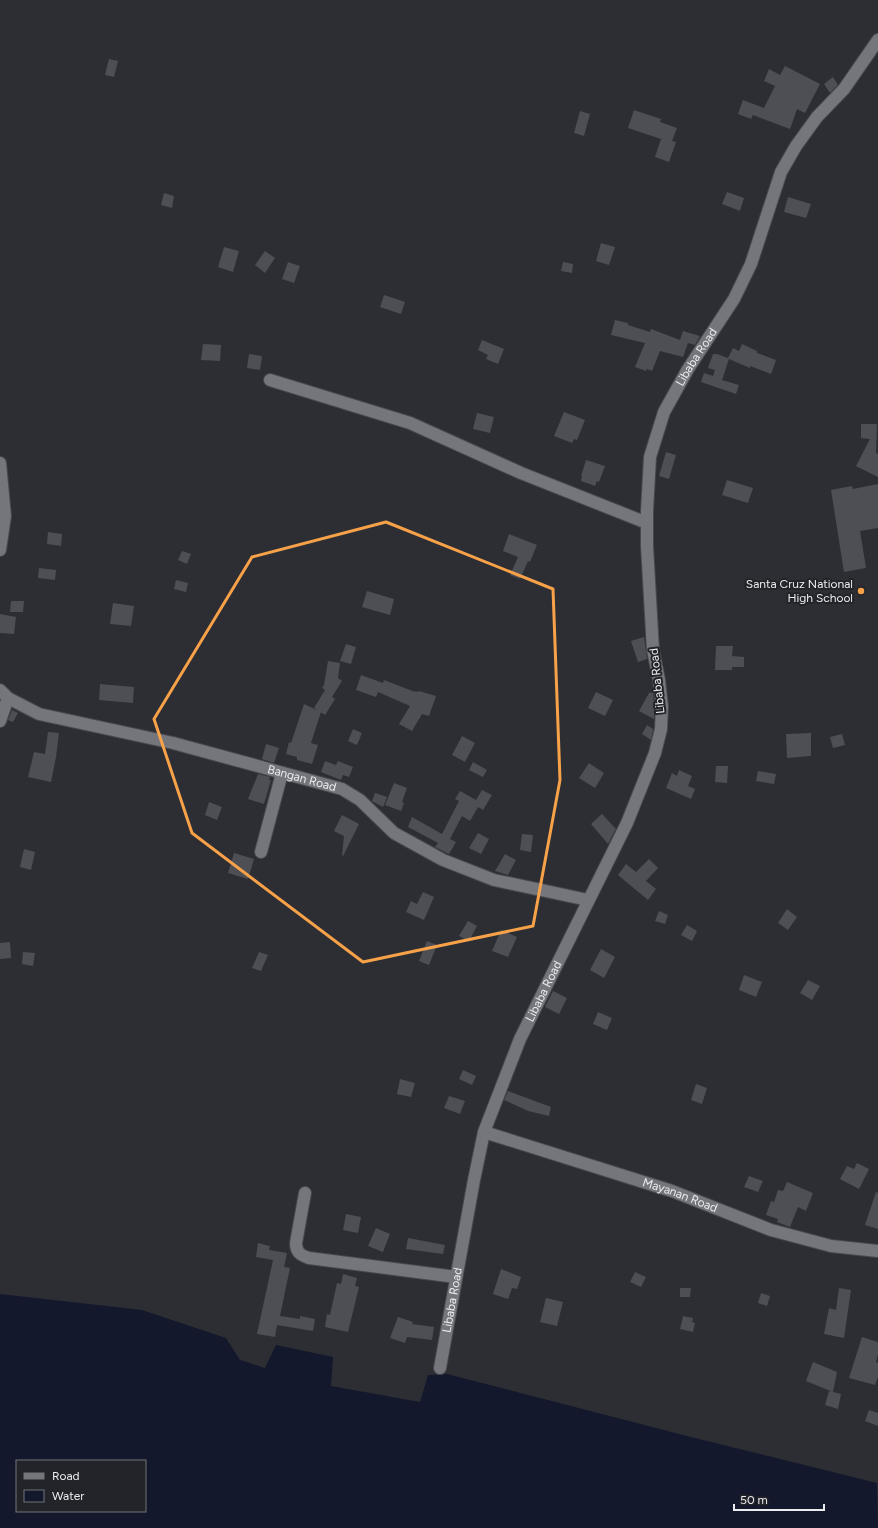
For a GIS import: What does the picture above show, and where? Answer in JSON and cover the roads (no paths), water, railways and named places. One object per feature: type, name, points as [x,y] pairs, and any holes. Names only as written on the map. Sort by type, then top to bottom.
[{"type":"street","name":"Libaba Road","points":[[440,1368],[484,1132],[520,1039],[627,823],[655,753],[661,729],[662,706],[653,650],[646,546],[650,457],[664,412],[688,369],[734,299],[751,264],[781,172],[796,146],[817,117],[844,89],[878,40]]},
{"type":"street","points":[[270,380],[410,423],[521,473],[647,523]]},
{"type":"street","points":[[0,463],[5,516],[0,550]]},
{"type":"street","points":[[0,721],[4,694]]},
{"type":"street","name":"Bangan Road","points":[[4,694],[39,714],[173,743],[342,789],[360,800],[394,833],[443,860],[494,880],[588,900]]},
{"type":"street","points":[[261,852],[282,773]]},
{"type":"street","name":"Mayanan Road","points":[[484,1132],[672,1191],[771,1230],[831,1246],[878,1251]]},
{"type":"street","points":[[304,1193],[296,1243],[296,1250],[303,1256],[456,1277]]},
{"type":"water","points":[[0,1294],[142,1310],[226,1338],[240,1360],[265,1368],[276,1345],[333,1357],[331,1386],[420,1402],[428,1375],[447,1374],[877,1483],[878,1528],[0,1528]]},
{"type":"place","name":"Santa Cruz National High School","points":[[861,591]]}]
